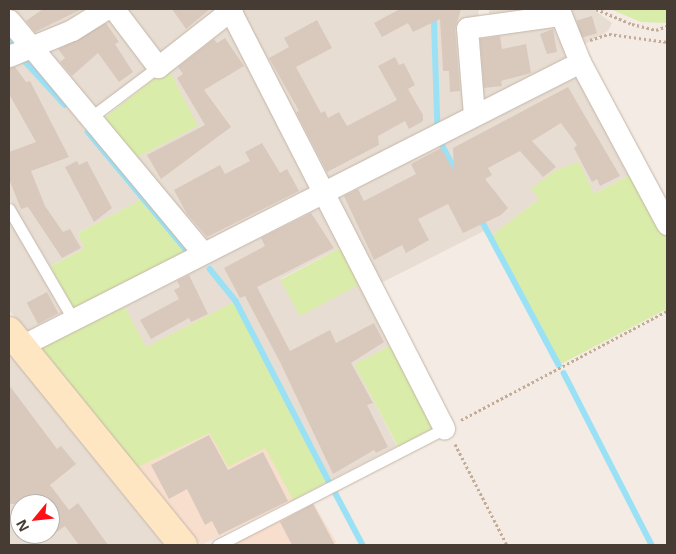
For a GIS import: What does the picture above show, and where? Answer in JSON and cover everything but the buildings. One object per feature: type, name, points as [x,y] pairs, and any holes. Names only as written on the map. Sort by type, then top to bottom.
[{"type":"street","points":[[9,56],[72,30],[105,9]]},
{"type":"street","points":[[114,9],[158,67],[231,10],[444,429]]},
{"type":"street","points":[[474,115],[467,28],[561,15],[577,54],[667,224]]},
{"type":"street","points":[[9,20],[28,47],[203,253]]},
{"type":"street","points":[[183,545],[15,338],[73,319],[323,193],[474,115],[577,54]]},
{"type":"lane","points":[[90,118],[158,67]]},
{"type":"lane","points":[[9,209],[73,319]]},
{"type":"lane","points":[[218,545],[444,429]]},
{"type":"path","points":[[596,9],[632,24],[656,30],[667,26]]},
{"type":"path","points":[[577,54],[609,34],[667,42]]},
{"type":"path","points":[[507,545],[450,434],[444,429],[667,311]]},
{"type":"shaded area","points":[[9,9],[92,9],[30,40]]},
{"type":"shaded area","points":[[122,9],[223,9],[159,59]]},
{"type":"shaded area","points":[[242,9],[479,9],[468,113],[325,181],[239,18]]},
{"type":"shaded area","points":[[489,9],[593,9],[612,23],[608,31],[578,48],[564,11],[489,19]]},
{"type":"shaded area","points":[[106,14],[142,58],[146,70],[97,108],[86,106],[43,51]]},
{"type":"shaded area","points":[[553,21],[570,62],[481,107],[474,38],[480,33]]},
{"type":"shaded area","points":[[226,22],[316,191],[204,247],[132,160],[197,126],[168,68]]},
{"type":"shaded area","points":[[25,54],[150,195],[78,233],[84,249],[50,266],[9,198],[9,62]]},
{"type":"shaded area","points":[[576,69],[635,172],[594,194],[539,199],[491,236],[486,230],[377,285],[336,197]]},
{"type":"shaded area","points":[[321,201],[344,246],[280,279],[363,282],[395,343],[355,365],[397,446],[329,481],[236,301],[146,348],[121,300]]},
{"type":"shaded area","points":[[9,217],[64,313],[30,336],[9,310]]},
{"type":"shaded area","points":[[9,353],[164,545],[9,545]]},
{"type":"shaded area","points":[[210,433],[265,447],[293,500],[201,545],[138,467]]},
{"type":"shaded area","points":[[313,502],[337,543],[230,545]]},
{"type":"green space","points":[[610,9],[667,9],[667,23],[641,22]]},
{"type":"green space","points":[[168,68],[198,126],[132,160],[100,121]]},
{"type":"green space","points":[[579,162],[594,194],[635,172],[667,234],[667,309],[559,365],[491,236],[539,199],[531,189],[556,170]]},
{"type":"green space","points":[[150,195],[196,252],[80,309],[72,308],[50,266],[84,249],[78,233]]},
{"type":"green space","points":[[344,246],[363,282],[300,316],[280,280]]},
{"type":"green space","points":[[121,300],[146,347],[236,301],[329,481],[293,500],[265,448],[228,467],[210,433],[138,467],[36,346]]},
{"type":"green space","points":[[395,343],[439,425],[398,447],[354,365]]},
{"type":"waterway","points":[[434,9],[438,128]]},
{"type":"waterway","points":[[9,37],[13,42]]},
{"type":"waterway","points":[[23,59],[65,105]]},
{"type":"waterway","points":[[88,132],[187,251]]},
{"type":"waterway","points":[[439,139],[457,173]]},
{"type":"waterway","points":[[480,217],[559,365]]},
{"type":"waterway","points":[[210,269],[236,301],[329,481]]},
{"type":"waterway","points":[[564,373],[652,545]]},
{"type":"waterway","points":[[335,492],[363,545]]}]
